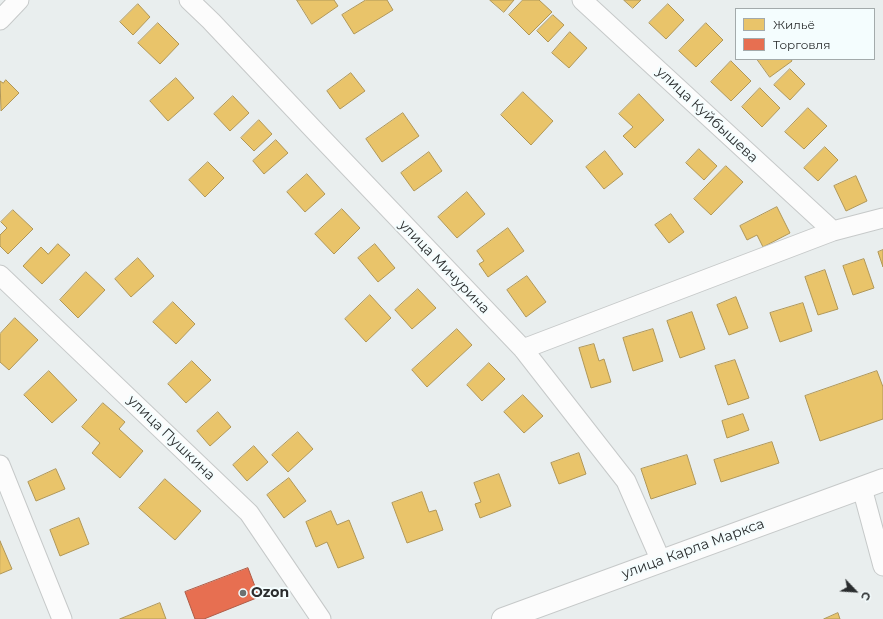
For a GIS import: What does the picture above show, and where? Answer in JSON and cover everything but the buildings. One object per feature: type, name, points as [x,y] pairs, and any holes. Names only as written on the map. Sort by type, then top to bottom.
[{"type":"main road","name":"улица Карла Маркса","points":[[514,617],[661,561],[883,480]]},
{"type":"street","points":[[0,20],[19,0]]},
{"type":"street","name":"улица Мичурина","points":[[189,0],[211,21],[523,349],[626,480],[661,561]]},
{"type":"street","name":"улица Куйбышева","points":[[582,0],[832,231]]},
{"type":"street","points":[[523,349],[832,231],[883,218]]},
{"type":"street","name":"улица Пушкина","points":[[0,275],[249,513],[321,619]]},
{"type":"street","points":[[0,465],[62,619]]},
{"type":"street","points":[[862,488],[883,566]]},
{"type":"place","name":"Ozon","points":[[243,593]]}]
